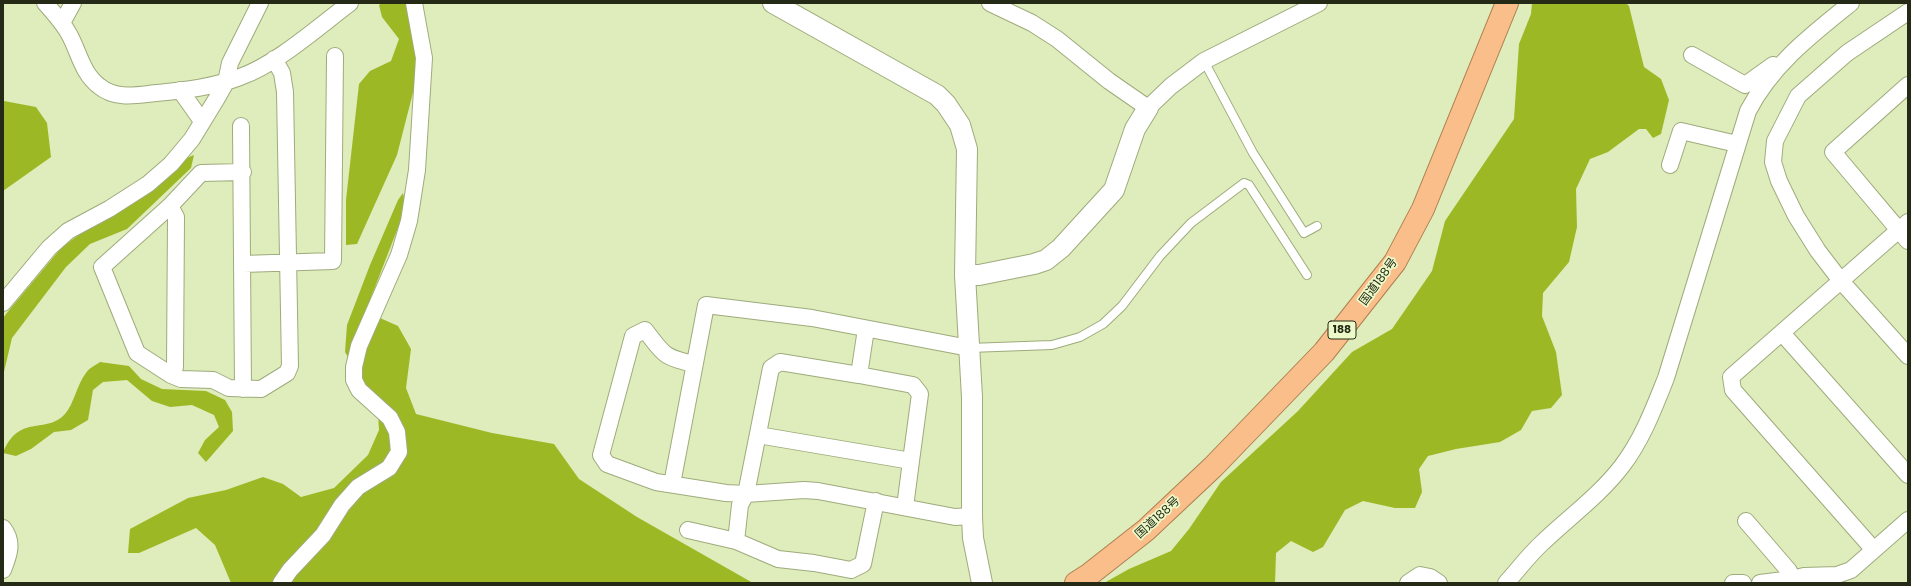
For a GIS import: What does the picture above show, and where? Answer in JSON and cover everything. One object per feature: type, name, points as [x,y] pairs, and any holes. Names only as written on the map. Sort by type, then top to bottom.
[{"type":"highway","name":"国道188号","points":[[1076,583],[1090,574],[1146,530],[1213,467],[1324,352],[1395,262],[1423,209],[1507,3]]},
{"type":"street","points":[[45,3],[62,24],[90,78],[104,90],[122,96],[180,90],[226,82],[242,77],[274,59],[350,3]]},
{"type":"street","points":[[62,24],[73,3]]},
{"type":"street","points":[[3,303],[49,248],[68,231],[109,209],[148,184],[171,164],[192,139],[226,82],[230,63],[260,3]]},
{"type":"street","points":[[281,583],[290,570],[323,535],[342,505],[358,487],[390,468],[399,452],[397,432],[390,418],[359,390],[354,380],[354,367],[358,346],[399,255],[409,221],[416,170],[424,58],[414,3]]},
{"type":"street","points":[[773,3],[926,88],[941,100],[954,114],[962,131],[967,149],[965,276],[972,397],[972,516],[973,538],[982,583]]},
{"type":"street","points":[[990,3],[1032,23],[1057,39],[1109,81],[1148,108]]},
{"type":"street","points":[[965,276],[979,275],[1034,264],[1046,260],[1061,248],[1114,190],[1135,129],[1148,108],[1171,86],[1204,61],[1319,3]]},
{"type":"street","points":[[1508,582],[1540,545],[1602,488],[1622,466],[1635,446],[1655,406],[1666,378],[1737,144],[1751,104],[1779,65],[1798,46],[1851,3]]},
{"type":"street","points":[[1908,12],[1847,53],[1798,96],[1775,141],[1773,162],[1779,181],[1796,216],[1818,251],[1842,281],[1908,356]]},
{"type":"street","points":[[1692,55],[1745,85],[1775,63],[1779,65]]},
{"type":"street","points":[[243,264],[333,261],[335,56]]},
{"type":"street","points":[[243,172],[201,173],[170,206],[102,267],[137,353],[171,375],[181,379],[212,380],[229,388],[261,389],[286,373],[290,366],[285,92],[282,73],[274,59]]},
{"type":"street","points":[[1874,550],[1733,390],[1731,377],[1842,281],[1905,231],[1833,152],[1908,85]]},
{"type":"street","points":[[180,90],[202,121]]},
{"type":"street","points":[[242,126],[243,389]]},
{"type":"street","points":[[1670,165],[1681,131],[1737,144]]},
{"type":"street","points":[[170,206],[176,217],[175,367],[171,375]]},
{"type":"street","points":[[672,484],[706,305],[812,318],[969,348]]},
{"type":"street","points":[[859,375],[866,329]]},
{"type":"street","points":[[694,364],[672,359],[664,354],[645,330],[633,336],[601,455],[607,464],[656,482],[746,494],[804,490],[876,501],[955,517],[972,516]]},
{"type":"street","points":[[1782,333],[1908,475]]},
{"type":"street","points":[[736,541],[740,505],[746,494],[771,368],[780,362],[913,385],[920,394],[905,507]]},
{"type":"street","points":[[758,435],[911,461]]},
{"type":"street","points":[[688,530],[736,541],[778,559],[814,563],[851,570],[863,564],[876,501]]},
{"type":"street","points":[[1760,583],[1804,576],[1837,575],[1851,570],[1908,520]]},
{"type":"street","points":[[1746,521],[1789,571],[1792,579]]},
{"type":"street","points":[[3,528],[8,535],[10,547],[3,570]]},
{"type":"street","points":[[1408,583],[1420,575],[1430,578],[1438,583]]},
{"type":"street","points":[[1733,583],[1743,583]]},
{"type":"lane","points":[[1204,61],[1253,153],[1304,233],[1317,226]]},
{"type":"lane","points":[[969,348],[1052,345],[1080,337],[1102,324],[1122,306],[1160,256],[1191,223],[1244,183],[1249,185],[1306,276]]},
{"type":"green space","points":[[382,3],[406,3],[414,43],[417,77],[397,155],[357,244],[346,245],[346,200],[359,84],[370,71],[391,61],[399,39],[382,17],[379,5]]},
{"type":"green space","points":[[1532,3],[1626,3],[1629,6],[1644,67],[1661,79],[1669,100],[1661,134],[1653,138],[1646,129],[1639,129],[1608,152],[1590,159],[1576,189],[1577,227],[1569,262],[1543,293],[1542,316],[1556,352],[1562,395],[1551,408],[1532,411],[1521,430],[1500,442],[1456,449],[1428,456],[1419,469],[1422,492],[1415,508],[1395,508],[1363,501],[1345,510],[1323,547],[1313,552],[1291,541],[1276,553],[1275,583],[1104,583],[1129,569],[1171,551],[1189,529],[1221,482],[1298,411],[1352,352],[1392,329],[1432,271],[1445,221],[1514,119],[1519,44],[1531,14]]},
{"type":"green space","points":[[3,99],[4,101],[36,107],[47,123],[51,157],[3,191]]},
{"type":"green space","points":[[194,155],[191,168],[127,229],[90,244],[66,267],[12,338],[3,376],[3,318],[62,247],[184,159]]},
{"type":"green space","points":[[403,193],[406,207],[370,300],[380,318],[398,326],[411,349],[406,388],[416,414],[492,433],[554,444],[579,479],[637,517],[753,583],[231,583],[215,545],[196,528],[139,553],[128,553],[130,529],[188,498],[226,490],[263,477],[283,484],[301,497],[334,488],[368,455],[379,430],[377,397],[362,382],[345,352],[347,325],[370,265],[398,200]]},
{"type":"green space","points":[[100,362],[129,366],[141,379],[162,389],[206,391],[225,400],[232,412],[233,431],[206,462],[198,453],[205,440],[219,427],[214,415],[192,405],[170,407],[152,401],[127,380],[103,382],[93,390],[88,420],[71,430],[54,432],[31,449],[16,456],[3,453],[9,441],[17,433],[33,426],[58,420],[65,414],[71,405],[83,378],[89,370]]}]
